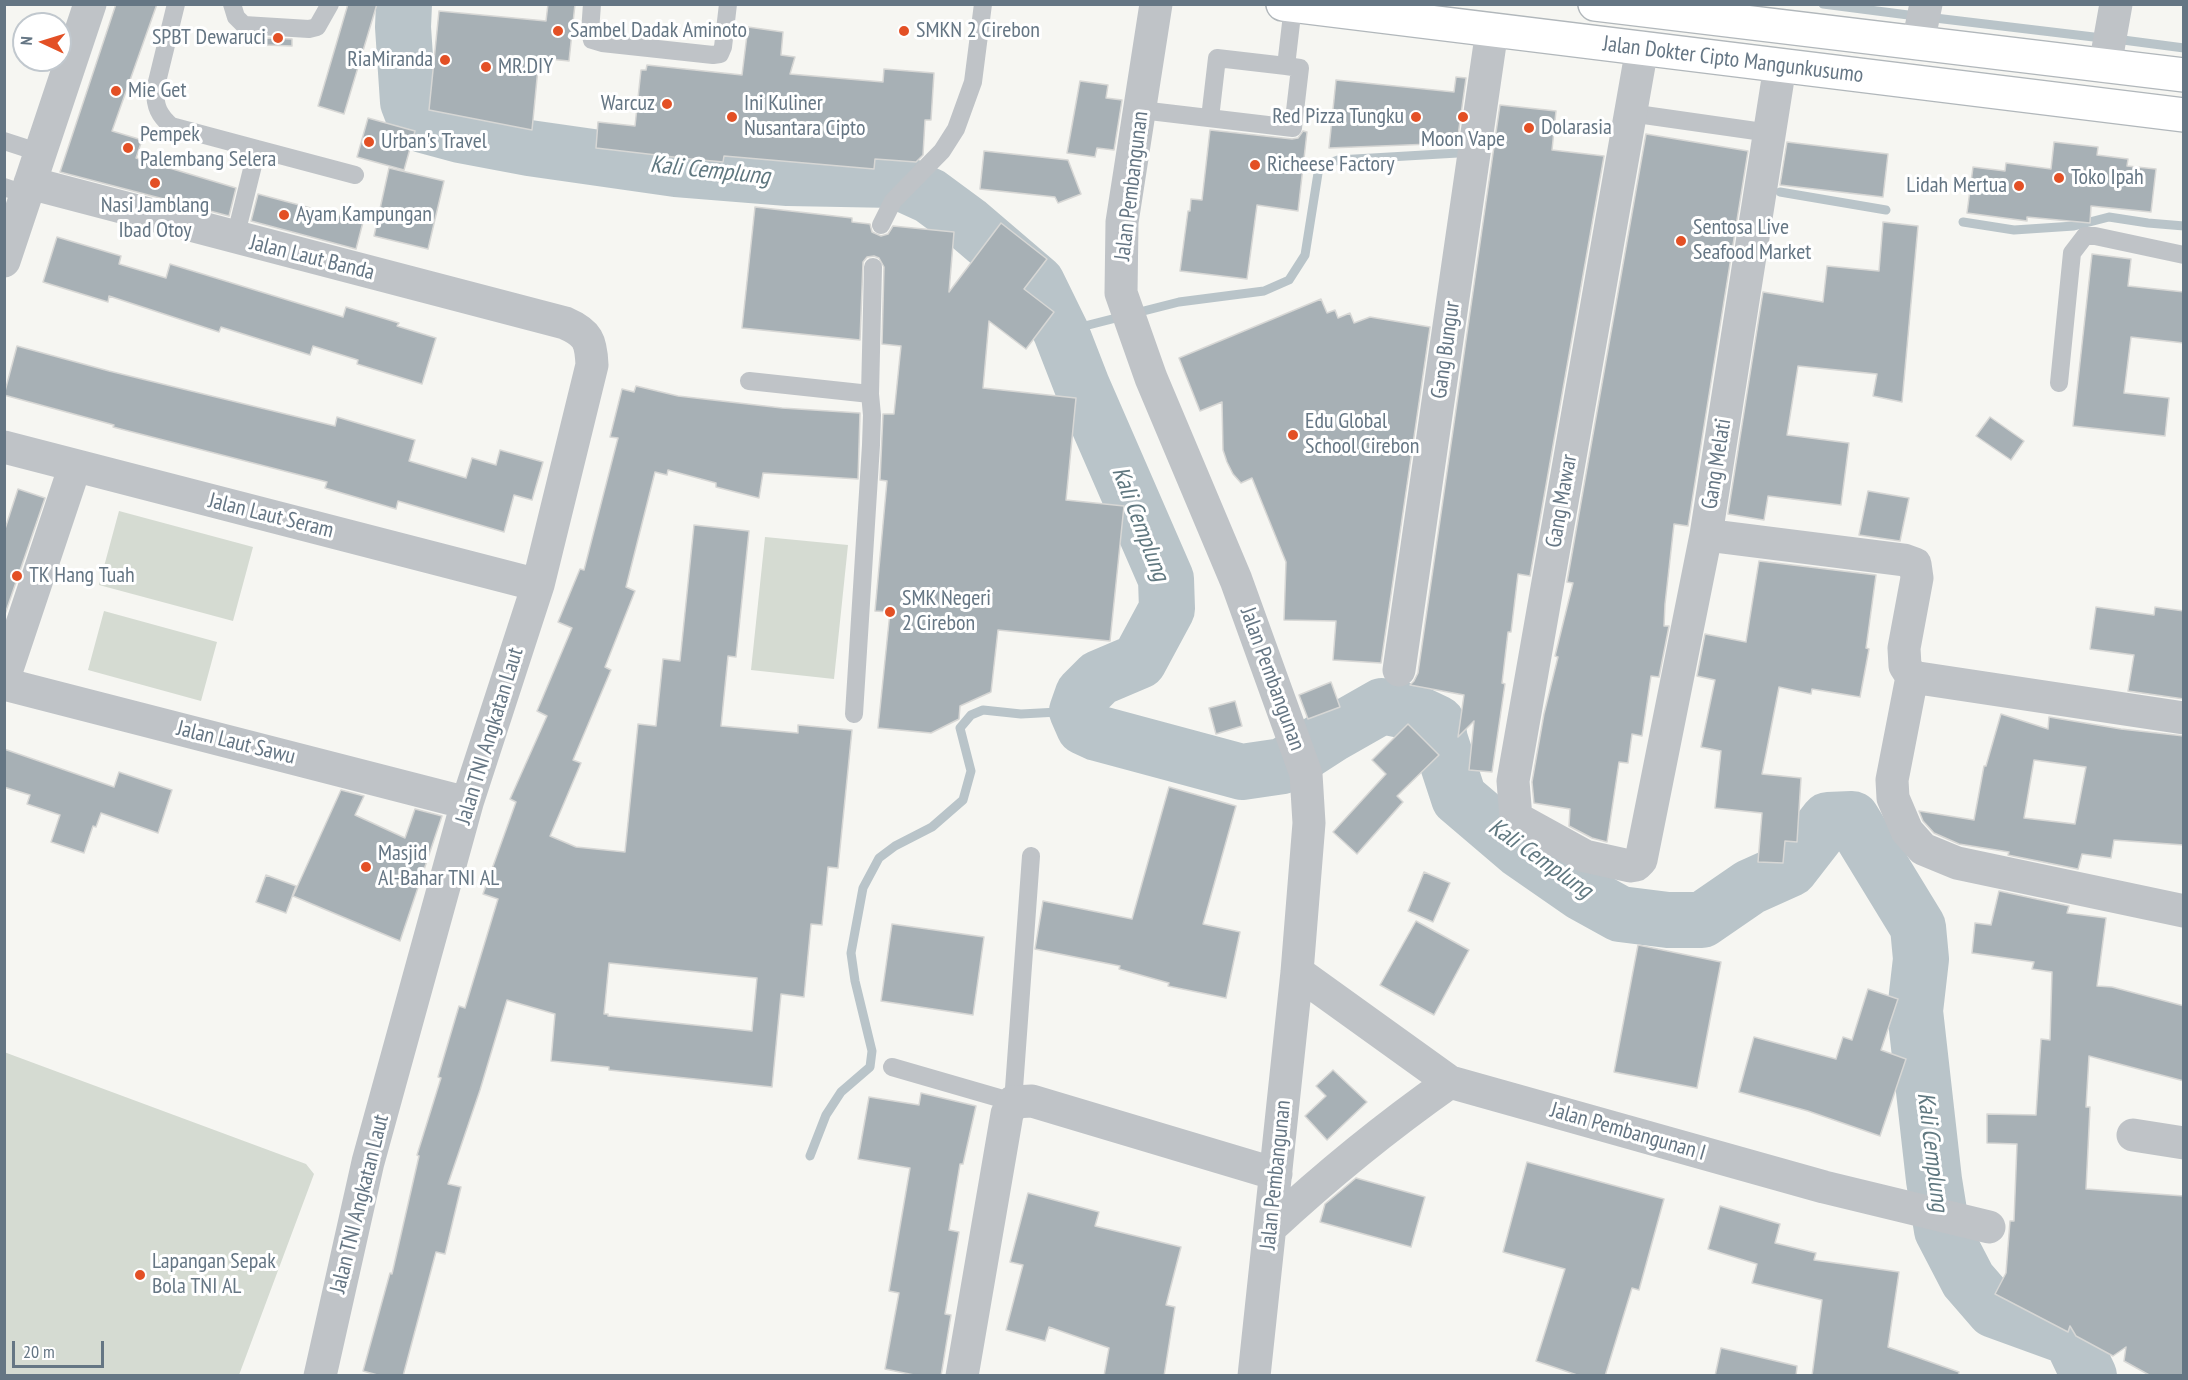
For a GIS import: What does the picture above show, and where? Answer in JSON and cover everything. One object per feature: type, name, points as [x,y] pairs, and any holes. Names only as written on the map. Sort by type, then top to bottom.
[{"type":"main road","name":"Jalan Dokter Cipto Mangunkusumo","points":[[1595,4],[1672,9],[1869,37],[2184,75]]},
{"type":"main road","name":"Jalan Dokter Cipto Mangunkusumo","points":[[1288,5],[2184,115]]},
{"type":"main road","points":[[1865,76],[1869,37]]},
{"type":"street","points":[[4,261],[20,188],[41,153],[90,4]]},
{"type":"street","name":"Jalan Pembangunan","points":[[1156,4],[1122,222],[1121,293],[1151,378],[1236,580],[1306,774],[1309,823],[1297,972],[1254,1376]]},
{"type":"street","points":[[1918,43],[1926,4]]},
{"type":"street","points":[[2105,66],[2116,4]]},
{"type":"street","name":"Gang Bungur","points":[[1400,670],[1492,30]]},
{"type":"street","name":"Gang Mawar","points":[[1641,860],[1636,865],[1630,866],[1588,858],[1516,818],[1514,792],[1515,769],[1642,48]]},
{"type":"street","name":"Gang Melati","points":[[1641,860],[1706,535],[1780,66]]},
{"type":"street","name":"Jalan Laut Banda","points":[[20,188],[235,238],[565,323],[579,329],[589,340]]},
{"type":"street","name":"Jalan TNI Angkatan Laut","points":[[320,1376],[368,1162],[467,803],[538,585],[592,365],[589,340]]},
{"type":"street","name":"Jalan Laut Seram","points":[[4,447],[538,585]]},
{"type":"street","points":[[4,678],[75,466]]},
{"type":"street","points":[[1706,535],[1904,560],[1915,564],[1917,578],[1904,648],[1905,666],[1912,677],[1892,780],[1893,798],[1907,831],[1923,849],[1957,863],[2184,911]]},
{"type":"street","points":[[1912,677],[2184,718]]},
{"type":"street","name":"Jalan Laut Sawu","points":[[4,684],[467,803]]},
{"type":"street","name":"Jalan Pembangunan I","points":[[1297,972],[1450,1082],[1824,1187],[1989,1227]]},
{"type":"street","points":[[1270,1228],[1363,1146],[1450,1082]]},
{"type":"street","points":[[962,1376],[1007,1114],[1013,1102],[1032,1101],[1276,1174]]},
{"type":"street","points":[[2133,1135],[2184,1143]]},
{"type":"lane","points":[[176,4],[155,90],[155,104],[160,116],[171,126],[354,175]]},
{"type":"lane","points":[[232,4],[236,17],[244,24],[309,29],[317,27],[330,4]]},
{"type":"lane","points":[[592,4],[590,32],[592,40],[713,55],[720,54],[723,47],[728,4]]},
{"type":"lane","points":[[881,225],[893,201],[942,151],[956,129],[973,82],[982,4]]},
{"type":"lane","points":[[1286,66],[1288,5]]},
{"type":"lane","points":[[1141,110],[1293,128],[1300,68],[1217,58],[1210,118]]},
{"type":"lane","points":[[1630,113],[1770,133]]},
{"type":"lane","points":[[4,141],[41,153]]},
{"type":"lane","points":[[235,238],[257,149]]},
{"type":"lane","points":[[2059,383],[2072,253],[2085,236],[2095,236],[2184,255]]},
{"type":"lane","points":[[854,714],[871,445],[873,267]]},
{"type":"lane","points":[[749,381],[870,394]]},
{"type":"lane","points":[[892,1067],[1013,1102],[1031,856]]},
{"type":"shaded area","points":[[119,511],[253,547],[233,621],[99,585]]},
{"type":"shaded area","points":[[765,537],[848,545],[834,679],[751,670]]},
{"type":"shaded area","points":[[104,611],[217,642],[201,701],[88,670]]},
{"type":"shaded area","name":"Lapangan Sepak Bola TNI AL","points":[[4,1052],[306,1164],[314,1174],[239,1375],[5,1375]]},
{"type":"building","points":[[116,4],[157,4],[112,131],[142,140],[136,158],[236,188],[229,216],[60,172]]},
{"type":"building","points":[[348,4],[377,4],[344,114],[318,106]]},
{"type":"building","points":[[548,4],[575,4],[569,61],[539,58],[532,130],[429,110],[439,11],[546,21]]},
{"type":"building","points":[[748,27],[783,32],[781,55],[795,57],[790,74],[883,82],[884,69],[934,73],[931,120],[925,120],[923,155],[916,162],[875,159],[874,169],[724,156],[723,162],[596,148],[598,122],[635,126],[641,70],[646,70],[647,65],[742,75]]},
{"type":"building","points":[[265,38],[292,39],[292,46],[265,45]]},
{"type":"building","points":[[1456,77],[1466,78],[1457,143],[1329,148],[1336,80],[1454,92]]},
{"type":"building","points":[[1080,81],[1108,85],[1106,98],[1122,100],[1114,150],[1097,148],[1095,157],[1067,153]]},
{"type":"building","points":[[1500,105],[1556,111],[1552,150],[1604,156],[1530,576],[1518,574],[1511,632],[1508,632],[1502,683],[1505,684],[1492,772],[1469,770],[1474,721],[1458,737],[1464,695],[1410,685],[1418,673]]},
{"type":"building","points":[[368,118],[415,131],[404,170],[357,157]]},
{"type":"building","points":[[1210,130],[1292,139],[1298,138],[1303,131],[1307,132],[1298,211],[1257,205],[1247,279],[1180,271],[1191,199],[1202,200]]},
{"type":"building","points":[[1646,134],[1748,151],[1688,526],[1674,524],[1665,604],[1664,626],[1669,626],[1659,677],[1651,676],[1642,736],[1632,734],[1628,763],[1619,762],[1607,842],[1592,838],[1569,826],[1570,809],[1534,803],[1532,782],[1544,714],[1558,657],[1555,656],[1573,583],[1567,582]]},
{"type":"building","points":[[1787,142],[1888,154],[1883,197],[1780,185]]},
{"type":"building","points":[[2054,142],[2098,147],[2097,155],[2128,159],[2127,166],[2156,169],[2151,212],[2091,206],[2090,223],[2027,217],[2027,221],[1967,213],[1973,167],[2005,171],[2006,163],[2051,169]]},
{"type":"building","points":[[984,151],[1068,160],[1081,194],[1058,203],[1055,197],[980,189]]},
{"type":"building","points":[[389,168],[444,181],[428,249],[374,236]]},
{"type":"building","points":[[258,194],[363,222],[356,249],[251,221]]},
{"type":"building","points":[[755,207],[852,218],[852,222],[870,224],[872,232],[881,236],[888,234],[893,226],[954,232],[949,292],[1001,223],[1047,259],[1024,289],[1054,312],[1026,349],[989,321],[983,388],[1076,398],[1066,500],[1124,506],[1110,641],[998,630],[991,692],[960,706],[959,719],[931,733],[878,728],[890,612],[875,611],[887,481],[880,480],[883,414],[894,414],[901,346],[882,344],[884,267],[879,258],[874,256],[867,257],[863,262],[860,340],[742,328]]},
{"type":"building","points":[[1883,222],[1918,226],[1902,402],[1873,396],[1877,374],[1798,366],[1787,435],[1849,443],[1841,505],[1768,496],[1764,520],[1728,514],[1763,292],[1823,302],[1827,266],[1879,271]]},
{"type":"building","points":[[57,237],[121,256],[119,264],[166,278],[170,264],[343,317],[346,307],[399,323],[397,326],[436,338],[422,384],[357,364],[358,360],[313,346],[310,355],[221,327],[219,332],[109,296],[108,302],[43,282]]},
{"type":"building","points":[[2092,254],[2131,259],[2128,286],[2184,292],[2184,343],[2131,337],[2124,393],[2169,398],[2165,436],[2073,426]]},
{"type":"building","points":[[1321,299],[1327,313],[1335,310],[1338,318],[1350,313],[1354,323],[1370,317],[1430,327],[1381,663],[1333,660],[1336,621],[1284,620],[1286,562],[1252,478],[1241,483],[1227,462],[1223,450],[1222,402],[1200,411],[1179,358]]},
{"type":"building","points":[[17,346],[335,426],[337,417],[415,440],[409,461],[466,478],[472,458],[496,465],[500,450],[543,462],[532,500],[514,495],[504,532],[398,501],[396,509],[325,488],[327,482],[113,427],[114,425],[4,395]]},
{"type":"building","points":[[636,386],[678,396],[782,408],[860,413],[858,479],[763,473],[759,498],[716,487],[716,483],[668,470],[667,475],[655,472],[626,587],[635,591],[605,667],[611,670],[573,760],[581,763],[550,836],[576,847],[625,852],[638,724],[656,726],[663,659],[680,661],[694,525],[749,531],[736,657],[728,656],[721,726],[798,733],[798,725],[852,730],[838,868],[828,867],[822,925],[811,924],[804,997],[781,994],[772,1087],[609,1070],[609,1067],[551,1061],[555,1014],[507,1000],[448,1184],[461,1187],[445,1254],[436,1252],[403,1376],[381,1376],[363,1371],[390,1273],[392,1274],[419,1156],[417,1155],[441,1078],[438,1077],[459,1006],[465,1008],[498,899],[483,894],[516,802],[510,799],[547,716],[537,711],[572,628],[558,622],[580,569],[584,570],[618,438],[610,437],[622,389],[634,392]],"holes":[[[609,963],[757,978],[752,1031],[604,1014]]]},
{"type":"building","points":[[1990,417],[2024,441],[2011,460],[1976,436]]},
{"type":"building","points":[[18,489],[45,498],[4,617],[4,532]]},
{"type":"building","points":[[1868,491],[1909,498],[1900,541],[1859,535]]},
{"type":"building","points":[[1759,561],[1876,575],[1866,648],[1869,649],[1860,697],[1812,689],[1811,694],[1779,687],[1762,774],[1801,778],[1797,842],[1785,841],[1783,863],[1758,862],[1762,813],[1715,808],[1721,751],[1701,747],[1715,680],[1697,676],[1705,634],[1746,642]]},
{"type":"building","points":[[2096,607],[2154,615],[2155,607],[2184,611],[2184,699],[2128,691],[2134,655],[2090,649]]},
{"type":"building","points":[[1331,682],[1340,707],[1308,719],[1299,695]]},
{"type":"building","points":[[1235,701],[1242,726],[1216,734],[1209,708]]},
{"type":"building","points":[[2001,714],[2048,729],[2049,717],[2121,729],[2184,736],[2184,845],[2114,840],[2111,858],[2082,854],[2078,869],[2008,855],[2009,852],[1959,844],[1934,833],[1923,821],[1919,811],[1974,820],[1984,766],[1986,766]],"holes":[[[2034,760],[2086,767],[2075,824],[2024,818]]]},
{"type":"building","points":[[1408,724],[1439,755],[1397,796],[1403,802],[1357,854],[1333,832],[1386,774],[1372,760]]},
{"type":"building","points":[[4,749],[114,787],[119,772],[172,790],[158,833],[101,813],[96,827],[93,826],[84,853],[51,842],[60,815],[27,804],[30,795],[4,787]]},
{"type":"building","points":[[1169,787],[1236,806],[1203,924],[1240,932],[1226,998],[1168,986],[1169,983],[1119,969],[1120,966],[1035,949],[1043,901],[1132,919]]},
{"type":"building","name":"Masjid Al-Bahar TNI AL","points":[[341,790],[364,796],[355,815],[405,838],[415,809],[442,816],[400,941],[293,896]]},
{"type":"building","points":[[1424,872],[1450,883],[1433,922],[1408,911]]},
{"type":"building","points":[[266,875],[296,886],[286,913],[256,902]]},
{"type":"building","points":[[1999,891],[2069,906],[2067,913],[2106,918],[2097,986],[2112,987],[2184,1006],[2184,1081],[2089,1056],[2086,1107],[2090,1107],[2086,1189],[2184,1196],[2184,1376],[2151,1376],[2124,1361],[2126,1347],[2113,1356],[2076,1336],[2070,1326],[2068,1332],[1995,1294],[2006,1273],[2010,1221],[2014,1221],[2017,1144],[1987,1143],[1987,1114],[2036,1115],[2041,1039],[2050,1040],[2052,972],[2032,969],[2034,962],[1972,953],[1975,923],[1991,925]]},
{"type":"building","points":[[1416,921],[1469,950],[1434,1015],[1380,985]]},
{"type":"building","points":[[892,924],[984,937],[973,1015],[881,1001]]},
{"type":"building","points":[[1638,945],[1721,962],[1697,1088],[1614,1072]]},
{"type":"building","points":[[1868,989],[1898,999],[1881,1050],[1906,1059],[1880,1136],[1808,1111],[1739,1092],[1754,1037],[1836,1059],[1843,1037],[1852,1040]]},
{"type":"building","points":[[1333,1070],[1367,1102],[1327,1140],[1305,1116],[1326,1096],[1316,1086]]},
{"type":"building","points":[[921,1093],[976,1106],[963,1164],[960,1164],[949,1230],[959,1232],[945,1314],[951,1315],[941,1376],[919,1376],[885,1369],[899,1293],[889,1291],[910,1168],[858,1159],[869,1097],[919,1105]]},
{"type":"building","points":[[1527,1162],[1664,1199],[1639,1290],[1632,1288],[1605,1376],[1580,1376],[1536,1361],[1565,1269],[1503,1252]]},
{"type":"building","points":[[1356,1178],[1425,1197],[1411,1247],[1320,1222],[1325,1204]]},
{"type":"building","points":[[1028,1193],[1099,1212],[1095,1226],[1181,1247],[1166,1305],[1175,1307],[1164,1376],[1104,1376],[1109,1348],[1049,1327],[1045,1341],[1006,1330],[1023,1265],[1010,1262]]},
{"type":"building","points":[[1720,1206],[1780,1224],[1775,1243],[1816,1253],[1814,1260],[1899,1272],[1888,1347],[1959,1372],[1958,1376],[1812,1376],[1822,1300],[1752,1283],[1757,1264],[1708,1249]]},
{"type":"building","points":[[1721,1348],[1797,1366],[1796,1376],[1715,1376]]},
{"type":"waterway","name":"Kali Cemplung","points":[[404,4],[403,27],[408,102],[413,115],[423,125],[460,135],[529,148],[676,169],[788,178],[895,180],[930,196],[968,224],[1037,283],[1061,332],[1166,579],[1167,609],[1139,661],[1099,678],[1083,694],[1077,711],[1084,727],[1097,733],[1242,772],[1283,766],[1382,706],[1416,713],[1437,723],[1440,740],[1459,798],[1520,850],[1582,893],[1620,914],[1668,920],[1702,920],[1750,887],[1790,869],[1828,820],[1852,819],[1918,927],[1921,959],[1915,1011],[1934,1180],[1942,1230],[1968,1280],[1994,1310],[2071,1338],[2089,1376]]},
{"type":"waterway","points":[[1823,4],[1916,16]]},
{"type":"waterway","points":[[1935,18],[2102,38]]},
{"type":"waterway","points":[[2123,40],[2184,48]]},
{"type":"waterway","name":"Kali Cemplung","points":[[1061,332],[1179,302],[1264,291],[1289,280],[1305,255],[1319,167],[1338,160],[1458,153]]},
{"type":"waterway","points":[[1780,192],[1886,210]]},
{"type":"waterway","points":[[1963,222],[2014,230],[2074,226],[2109,217],[2184,226]]},
{"type":"waterway","points":[[810,1156],[826,1115],[841,1092],[870,1067],[872,1051],[855,981],[851,953],[863,888],[879,858],[895,846],[932,827],[963,800],[971,771],[960,728],[971,715],[983,710],[1021,714],[1077,711]]},
{"type":"place","name":"Sambel Dadak Aminoto","points":[[558,31]]},
{"type":"place","name":"SMKN 2 Cirebon","points":[[904,31]]},
{"type":"place","name":"SPBT Dewaruci","points":[[278,38]]},
{"type":"place","name":"RiaMiranda","points":[[445,60]]},
{"type":"place","name":"MR.DIY","points":[[486,67]]},
{"type":"place","name":"Mie Get","points":[[116,91]]},
{"type":"place","name":"Warcuz","points":[[667,104]]},
{"type":"place","name":"Ini Kuliner Nusantara Cipto","points":[[732,117]]},
{"type":"place","name":"Red Pizza Tungku","points":[[1416,117]]},
{"type":"place","name":"Moon Vape","points":[[1463,117]]},
{"type":"place","name":"Dolarasia","points":[[1529,128]]},
{"type":"place","name":"Urban's Travel","points":[[369,142]]},
{"type":"place","name":"Pempek Palembang Selera","points":[[128,148]]},
{"type":"place","name":"Richeese Factory","points":[[1255,165]]},
{"type":"place","name":"Toko Ipah","points":[[2059,178]]},
{"type":"place","name":"Nasi Jamblang Ibad Otoy","points":[[155,183]]},
{"type":"place","name":"Lidah Mertua","points":[[2019,186]]},
{"type":"place","name":"Ayam Kampungan","points":[[284,215]]},
{"type":"place","name":"Sentosa Live Seafood Market","points":[[1681,241]]},
{"type":"place","name":"Edu Global School Cirebon","points":[[1293,435]]},
{"type":"place","name":"TK Hang Tuah","points":[[17,576]]},
{"type":"place","name":"SMK Negeri 2 Cirebon","points":[[890,612]]},
{"type":"place","name":"Masjid Al-Bahar TNI AL","points":[[366,867]]},
{"type":"place","name":"Lapangan Sepak Bola TNI AL","points":[[140,1275]]}]
